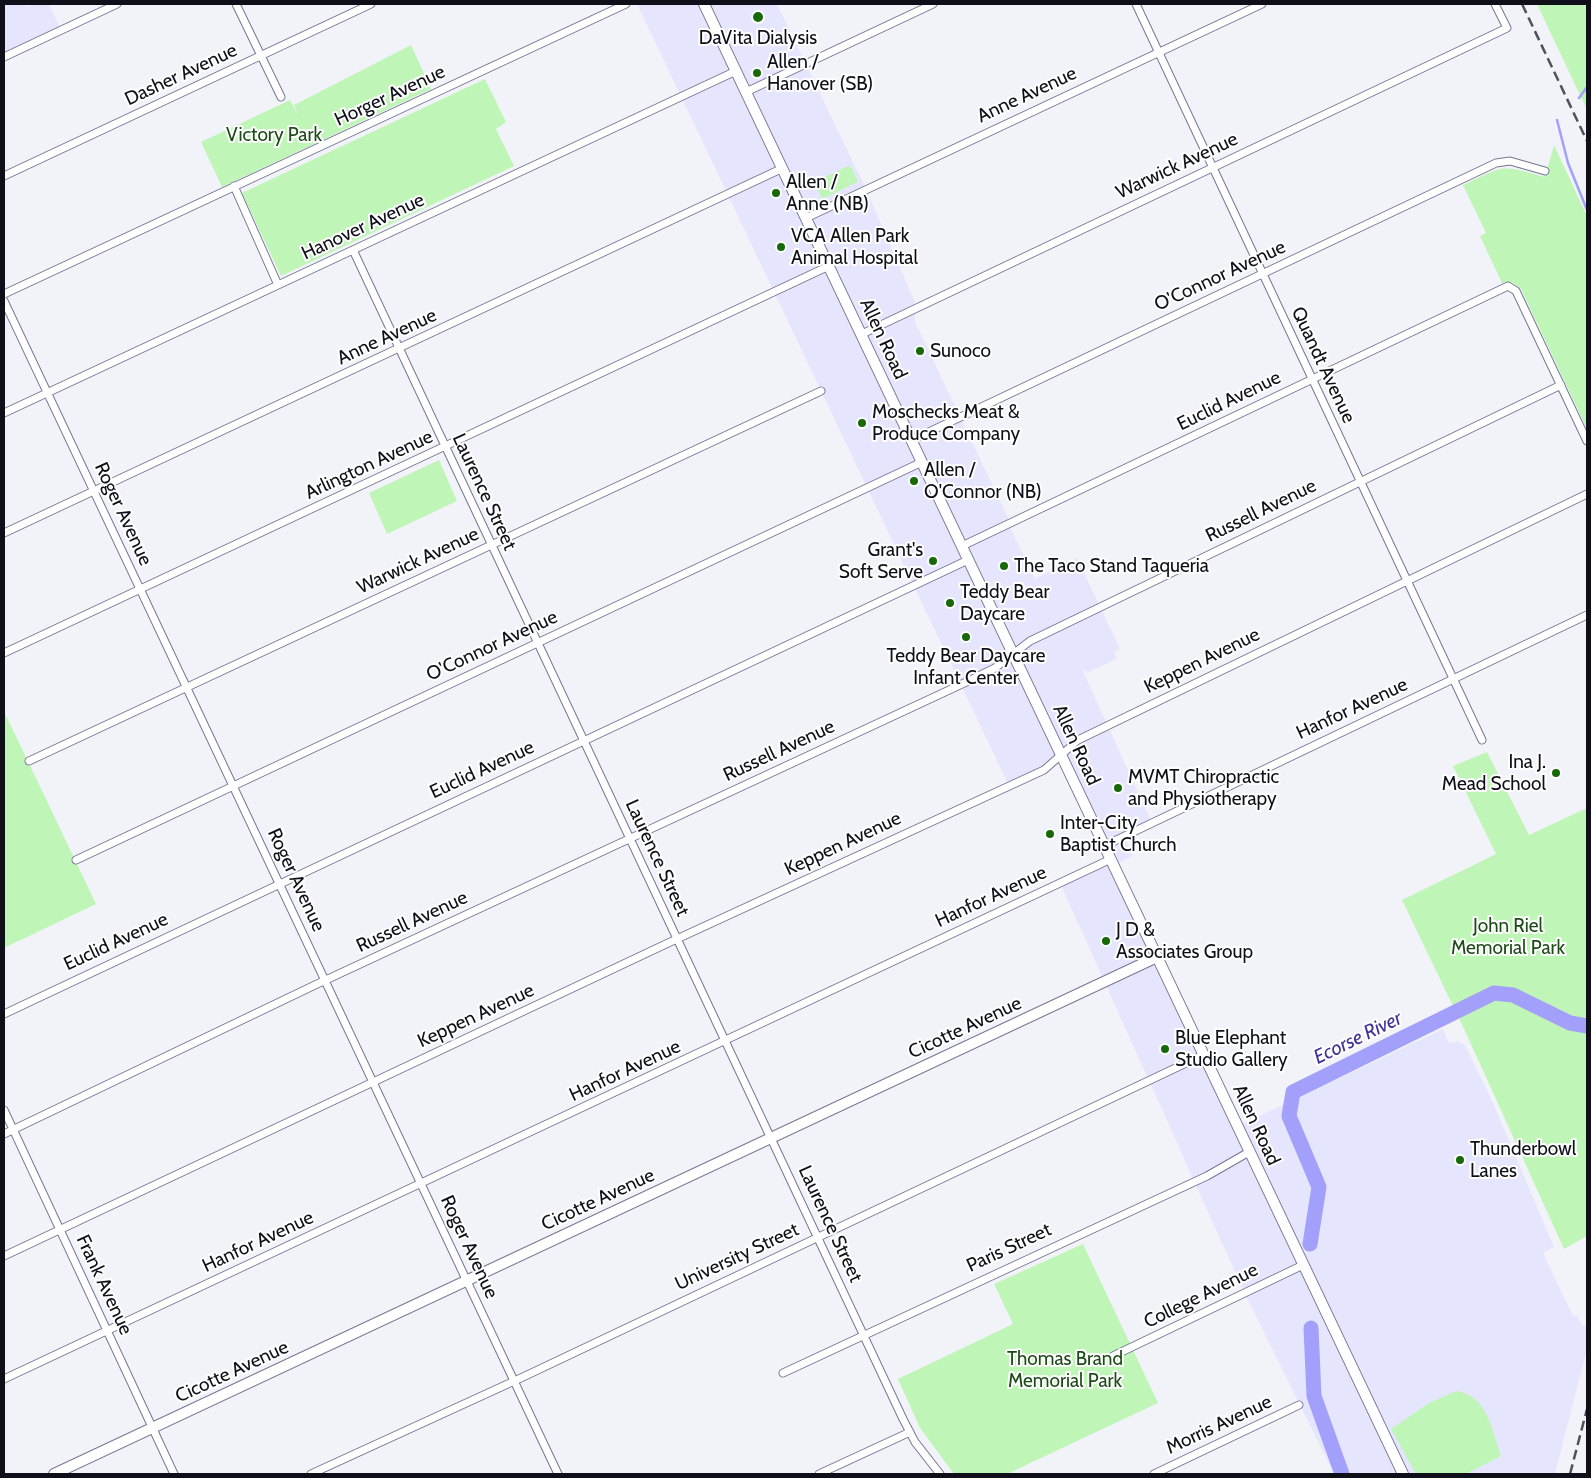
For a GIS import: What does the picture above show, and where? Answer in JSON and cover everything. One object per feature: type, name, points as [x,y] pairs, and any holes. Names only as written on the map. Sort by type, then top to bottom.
[{"type":"main road","name":"Allen Road","points":[[704,4],[1249,1152],[1404,1474]]},
{"type":"main road","name":"Cicotte Avenue","points":[[54,1474],[1157,957]]},
{"type":"street","points":[[4,57],[117,4]]},
{"type":"street","points":[[236,4],[281,97]]},
{"type":"street","name":"Dasher Avenue","points":[[4,176],[371,4]]},
{"type":"street","name":"Horger Avenue","points":[[4,294],[626,4]]},
{"type":"street","points":[[746,92],[932,4]]},
{"type":"street","name":"Quandt Avenue","points":[[1136,4],[1482,740]]},
{"type":"street","name":"Anne Avenue","points":[[806,218],[1158,51],[1262,4]]},
{"type":"street","name":"Warwick Avenue","points":[[862,334],[1507,28],[1495,4]]},
{"type":"street","name":"Hanover Avenue","points":[[4,413],[736,71]]},
{"type":"street","name":"O'Connor Avenue","points":[[912,440],[1496,163],[1510,162],[1545,170]]},
{"type":"street","name":"Anne Avenue","points":[[4,533],[400,349],[782,168]]},
{"type":"street","points":[[234,186],[278,285]]},
{"type":"street","name":"Laurence Street","points":[[353,250],[910,1432],[940,1474]]},
{"type":"street","name":"Arlington Avenue","points":[[4,653],[445,448],[829,266]]},
{"type":"street","name":"Euclid Avenue","points":[[962,546],[1505,287],[1511,287],[1516,291],[1561,385]]},
{"type":"street","name":"Roger Avenue","points":[[4,300],[558,1474]]},
{"type":"street","points":[[1561,385],[1587,441]]},
{"type":"street","name":"Russell Avenue","points":[[4,1134],[325,981],[960,685],[995,668],[1030,641],[1561,385]]},
{"type":"street","name":"Warwick Avenue","points":[[29,761],[821,391]]},
{"type":"street","name":"O'Connor Avenue","points":[[76,860],[922,462]]},
{"type":"street","name":"Keppen Avenue","points":[[4,1256],[678,939],[1044,770],[1078,740],[1587,494]]},
{"type":"street","name":"Euclid Avenue","points":[[7,1012],[968,560]]},
{"type":"street","name":"Hanfor Avenue","points":[[1104,846],[1587,615]]},
{"type":"street","name":"Hanfor Avenue","points":[[4,1379],[1111,859]]},
{"type":"street","name":"University Street","points":[[311,1474],[514,1381],[1203,1055]]},
{"type":"street","name":"Frank Avenue","points":[[4,1110],[174,1474]]},
{"type":"street","name":"Paris Street","points":[[782,1373],[1207,1176],[1249,1152]]},
{"type":"street","name":"College Avenue","points":[[1113,1356],[1303,1265]]},
{"type":"street","name":"Morris Avenue","points":[[1154,1474],[1299,1405]]},
{"type":"street","points":[[819,1474],[910,1432]]},
{"type":"shaded area","points":[[4,4],[24,4],[27,7],[32,4],[49,4],[61,30],[4,57]]},
{"type":"shaded area","points":[[637,4],[777,4],[866,189],[915,302],[915,322],[1011,524],[1009,525],[1035,579],[1077,558],[1120,649],[1114,652],[1117,658],[1114,660],[1087,673],[1086,670],[1083,671],[1152,823],[1124,837],[1133,856],[1114,865],[1238,1126],[1443,1029],[1449,1043],[1458,1041],[1465,1045],[1494,1105],[1554,1247],[1543,1253],[1573,1316],[1577,1315],[1582,1325],[1587,1326],[1587,1349],[1555,1474],[1334,1474],[1245,1294],[1060,883],[1110,859],[1061,755],[1044,770],[1009,786]]},
{"type":"green space","points":[[1537,4],[1587,4],[1587,110]]},
{"type":"green space","name":"Victory Park","points":[[411,45],[431,89],[222,187],[201,142],[290,100],[298,115],[294,105]]},
{"type":"green space","points":[[485,79],[506,122],[496,129],[514,166],[281,276],[242,193]]},
{"type":"green space","points":[[1554,145],[1587,216],[1587,429],[1521,289],[1512,282],[1502,283],[1480,236],[1486,233],[1463,185],[1487,173],[1503,169],[1519,170],[1545,177]]},
{"type":"green space","points":[[848,166],[852,168],[858,182],[822,199],[814,182]]},
{"type":"green space","points":[[439,460],[457,501],[387,534],[369,493]]},
{"type":"green space","points":[[4,711],[96,904],[4,948]]},
{"type":"green space","name":"John Riel Memorial Park","points":[[1487,752],[1529,835],[1587,808],[1587,1236],[1564,1249],[1465,1031],[1402,900],[1496,854],[1453,766]]},
{"type":"green space","name":"Thomas Brand Memorial Park","points":[[1083,1244],[1158,1403],[1007,1474],[954,1474],[920,1428],[898,1379],[1013,1324],[994,1284]]},
{"type":"green space","points":[[1456,1391],[1475,1399],[1481,1406],[1491,1425],[1501,1456],[1466,1474],[1416,1474],[1391,1429],[1429,1403]]},
{"type":"waterway","points":[[1579,98],[1587,87]]},
{"type":"waterway","points":[[1557,120],[1568,163],[1587,210]]},
{"type":"waterway","name":"Ecorse River","points":[[1310,1244],[1319,1187],[1289,1116],[1293,1092],[1494,993],[1513,995],[1570,1023],[1587,1026]]},
{"type":"waterway","name":"Ecorse River","points":[[1311,1328],[1314,1396],[1342,1474]]},
{"type":"railway","points":[[1522,4],[1587,141]]},
{"type":"railway","points":[[1570,1474],[1587,1409]]},
{"type":"place","name":"DaVita Dialysis","points":[[758,17]]},
{"type":"place","name":"Allen / Hanover (SB)","points":[[757,73]]},
{"type":"place","name":"Allen / Anne (NB)","points":[[776,193]]},
{"type":"place","name":"VCA Allen Park Animal Hospital","points":[[781,247]]},
{"type":"place","name":"Sunoco","points":[[920,351]]},
{"type":"place","name":"Moschecks Meat & Produce Company","points":[[862,423]]},
{"type":"place","name":"Allen / O'Connor (NB)","points":[[914,481]]},
{"type":"place","name":"Grant's Soft Serve","points":[[933,561]]},
{"type":"place","name":"The Taco Stand Taqueria","points":[[1004,566]]},
{"type":"place","name":"Teddy Bear Daycare","points":[[950,603]]},
{"type":"place","name":"Teddy Bear Daycare Infant Center","points":[[966,637]]},
{"type":"place","name":"Ina J. Mead School","points":[[1556,773]]},
{"type":"place","name":"MVMT Chiropractic and Physiotherapy","points":[[1118,788]]},
{"type":"place","name":"Inter-City Baptist Church","points":[[1050,834]]},
{"type":"place","name":"J D & Associates Group","points":[[1106,941]]},
{"type":"place","name":"Blue Elephant Studio Gallery","points":[[1165,1049]]},
{"type":"place","name":"Thunderbowl Lanes","points":[[1460,1160]]}]
